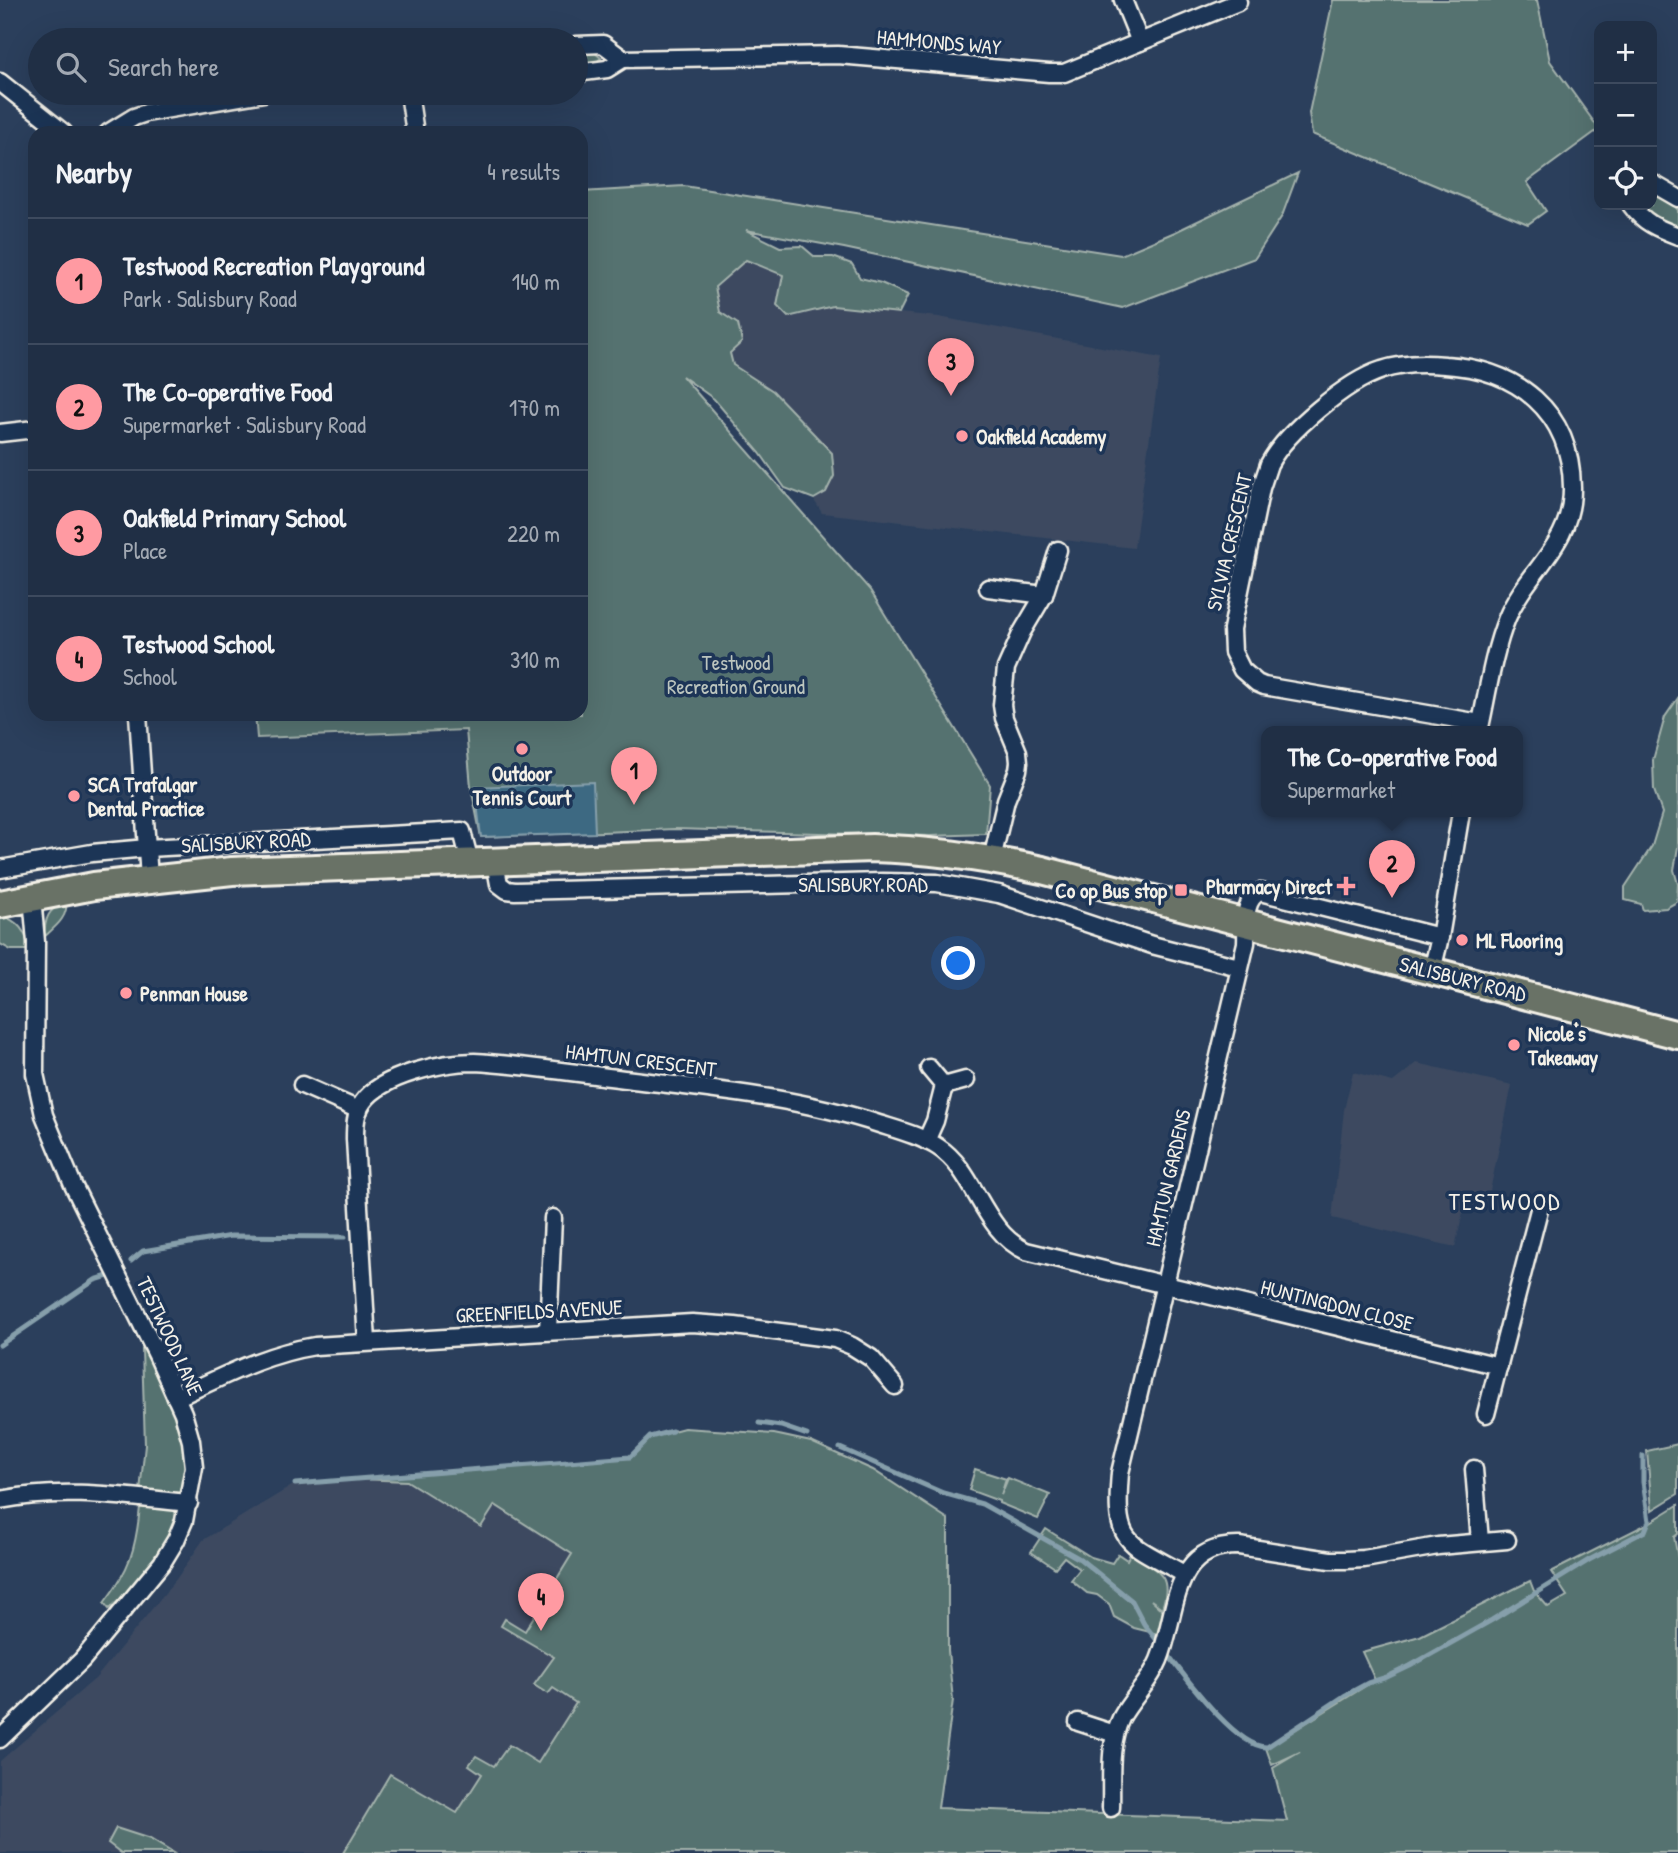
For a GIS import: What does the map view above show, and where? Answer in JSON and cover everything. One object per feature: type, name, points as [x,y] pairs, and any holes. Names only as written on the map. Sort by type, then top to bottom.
[{"type":"main road","name":"SALISBURY ROAD","points":[[0,904],[149,878],[232,871],[872,848],[960,853],[1247,923],[1678,1035]]},
{"type":"street","points":[[1123,0],[1140,42]]},
{"type":"street","name":"HAMMONDS WAY","points":[[588,71],[607,69],[623,58],[838,55],[1064,73],[1238,2]]},
{"type":"street","name":"HAMMONDS WAY","points":[[588,45],[603,44],[623,58]]},
{"type":"street","points":[[0,82],[28,104]]},
{"type":"street","points":[[29,105],[55,126]]},
{"type":"street","points":[[119,126],[146,113],[193,105]]},
{"type":"street","points":[[411,105],[414,126]]},
{"type":"street","points":[[1657,186],[1678,198]]},
{"type":"street","points":[[1634,210],[1651,226],[1678,236]]},
{"type":"street","name":"SYLVIA CRESCENT","points":[[1469,726],[1264,686],[1242,670],[1233,652],[1232,619],[1269,464],[1283,442],[1304,422],[1349,388],[1382,370],[1404,365],[1473,367],[1497,374],[1537,402],[1556,423],[1566,445],[1572,474],[1570,512],[1556,546],[1506,619],[1479,726]]},
{"type":"street","points":[[0,433],[28,430]]},
{"type":"street","points":[[992,859],[1006,800],[1019,762],[1002,705],[1006,668],[1022,632],[1044,595],[1058,550]]},
{"type":"street","points":[[988,588],[1044,595]]},
{"type":"street","points":[[138,721],[149,878]]},
{"type":"street","points":[[1432,971],[1460,817]]},
{"type":"street","name":"SALISBURY ROAD","points":[[0,869],[92,853],[147,848],[462,831],[499,884],[508,890],[882,881],[937,883],[970,888],[1028,903],[1142,942],[1239,967]]},
{"type":"street","name":"SALISBURY ROAD","points":[[1247,923],[1247,904],[1260,892],[1440,937]]},
{"type":"street","name":"TESTWOOD LANE","points":[[0,1739],[67,1676],[147,1583],[176,1540],[189,1503],[194,1477],[194,1455],[188,1427],[176,1398],[69,1177],[44,1115],[35,1074],[36,942],[32,897]]},
{"type":"street","name":"HAMTUN GARDENS","points":[[1184,1574],[1133,1545],[1123,1533],[1118,1495],[1126,1441],[1245,943],[1247,923]]},
{"type":"street","name":"HAMTUN CRESCENT","points":[[359,1110],[373,1093],[404,1076],[450,1064],[486,1063],[783,1099],[829,1109],[940,1148],[954,1161],[994,1223],[1018,1247],[1037,1254],[1165,1284]]},
{"type":"street","points":[[929,1068],[944,1086]]},
{"type":"street","points":[[944,1086],[965,1080]]},
{"type":"street","points":[[302,1085],[359,1110],[355,1123],[355,1139],[367,1342]]},
{"type":"street","points":[[926,1141],[935,1121],[944,1086]]},
{"type":"street","points":[[1486,1414],[1540,1206]]},
{"type":"street","points":[[548,1331],[553,1218]]},
{"type":"street","name":"HUNTINGDON CLOSE","points":[[1165,1284],[1499,1366]]},
{"type":"street","name":"GREENFIELDS AVENUE","points":[[176,1398],[237,1368],[271,1356],[315,1346],[705,1323],[844,1342],[860,1350],[880,1367],[895,1386]]},
{"type":"street","points":[[1474,1469],[1480,1541]]},
{"type":"street","points":[[0,1500],[25,1495],[64,1493],[189,1503]]},
{"type":"street","points":[[1111,1808],[1115,1734],[1122,1716],[1159,1661],[1184,1574],[1206,1553],[1227,1546],[1346,1560],[1480,1541],[1507,1540]]},
{"type":"street","points":[[1077,1722],[1115,1734]]},
{"type":"shaded area","name":"Oakfield Academy","points":[[746,260],[783,275],[777,306],[788,317],[833,306],[939,317],[1161,358],[1134,548],[822,513],[735,374],[715,287]]},
{"type":"shaded area","points":[[593,782],[595,833],[481,837],[475,787]]},
{"type":"shaded area","points":[[1417,1063],[1512,1085],[1489,1196],[1467,1196],[1455,1247],[1332,1218],[1344,1110],[1353,1072],[1393,1082]]},
{"type":"shaded area","points":[[685,1428],[783,1434],[811,1442],[873,1470],[948,1519],[930,1853],[0,1853],[0,1761],[96,1678],[177,1578],[203,1540],[295,1484],[630,1457],[650,1437]]},
{"type":"green space","points":[[1333,0],[1537,0],[1550,61],[1594,122],[1594,133],[1527,182],[1546,211],[1528,224],[1312,134],[1309,113]]},
{"type":"green space","points":[[588,52],[594,52],[601,58],[594,64],[588,64]]},
{"type":"green space","name":"Testwood Recreation Ground","points":[[1298,173],[1282,216],[1255,258],[1123,308],[844,248],[746,230],[780,247],[802,246],[815,257],[833,257],[852,264],[860,278],[881,283],[908,295],[899,313],[833,306],[788,317],[777,306],[783,275],[746,260],[715,287],[720,312],[738,324],[742,342],[730,353],[733,365],[773,391],[832,453],[834,476],[826,492],[814,499],[785,488],[760,453],[714,399],[682,376],[870,590],[990,785],[986,834],[930,836],[675,829],[481,837],[471,787],[466,730],[257,738],[256,721],[588,721],[588,192],[684,186],[1121,255]]},
{"type":"green space","points":[[1657,193],[1667,198],[1678,210],[1678,230],[1653,219],[1644,210],[1657,210]]},
{"type":"green space","points":[[1678,698],[1678,847],[1674,870],[1678,884],[1677,902],[1666,908],[1643,910],[1641,904],[1625,900],[1625,887],[1652,846],[1662,813],[1654,790],[1653,760],[1665,717]]},
{"type":"green space","points":[[66,901],[63,917],[44,937],[49,915],[55,907]]},
{"type":"green space","points":[[0,915],[12,920],[20,928],[26,938],[28,950],[11,950],[0,944]]},
{"type":"green space","points":[[144,1348],[175,1410],[185,1444],[184,1484],[181,1492],[175,1494],[140,1491],[145,1445]]},
{"type":"green space","points":[[684,1428],[774,1434],[811,1442],[873,1470],[948,1519],[948,1651],[953,1700],[938,1808],[1287,1821],[1273,1768],[1300,1752],[1272,1765],[1266,1748],[1375,1680],[1362,1652],[1420,1636],[1530,1581],[1534,1591],[1548,1607],[1567,1596],[1551,1572],[1649,1523],[1678,1505],[1678,1534],[1674,1537],[1678,1558],[1678,1853],[343,1853],[390,1774],[457,1813],[482,1774],[469,1765],[476,1756],[494,1766],[509,1745],[538,1763],[576,1703],[553,1688],[548,1694],[534,1685],[554,1657],[501,1626],[505,1619],[525,1631],[572,1554],[495,1505],[481,1527],[407,1481],[358,1479],[630,1457],[650,1437]]},
{"type":"green space","points":[[1678,1444],[1678,1494],[1652,1510],[1647,1451]]},
{"type":"green space","points":[[975,1469],[1006,1479],[1001,1495],[1008,1478],[1050,1495],[1038,1519],[969,1490]]},
{"type":"green space","points":[[140,1507],[174,1510],[177,1516],[149,1567],[109,1609],[104,1603],[126,1569],[136,1535]]},
{"type":"green space","points":[[1046,1529],[1091,1557],[1112,1563],[1118,1554],[1127,1560],[1130,1554],[1155,1569],[1166,1587],[1162,1608],[1151,1600],[1163,1611],[1158,1634],[1134,1628],[1114,1617],[1109,1604],[1097,1595],[1087,1593],[1071,1580],[1080,1569],[1064,1557],[1055,1568],[1031,1552]]},
{"type":"green space","points":[[116,1828],[150,1839],[173,1853],[121,1853],[108,1843]]},
{"type":"waterway","points":[[131,1261],[143,1251],[231,1236],[345,1237]]},
{"type":"waterway","points":[[0,1345],[95,1280],[108,1276]]},
{"type":"waterway","points":[[759,1423],[781,1426],[807,1435]]},
{"type":"waterway","points":[[295,1484],[630,1457],[650,1437],[672,1431]]},
{"type":"waterway","points":[[840,1448],[943,1493],[982,1504],[1080,1559],[1132,1601],[1144,1624],[1160,1644]]},
{"type":"waterway","points":[[1166,1652],[1226,1723],[1254,1744],[1267,1747],[1344,1696],[1410,1666],[1492,1620],[1589,1560],[1645,1531],[1649,1521],[1643,1482],[1643,1456]]},
{"type":"place","name":"Oakfield Primary School","points":[[951,396]]},
{"type":"place","name":"Oakfield Academy","points":[[962,436]]},
{"type":"place","name":"Outdoor Tennis Court","points":[[522,749]]},
{"type":"place","name":"SCA Trafalgar Dental Practice","points":[[74,796]]},
{"type":"place","name":"Testwood Recreation Playground","points":[[634,805]]},
{"type":"place","name":"Pharmacy Direct","points":[[1346,886]]},
{"type":"place","name":"Co op Bus stop","points":[[1181,890]]},
{"type":"place","name":"The Co-operative Food","points":[[1392,898]]},
{"type":"place","name":"ML Flooring","points":[[1462,940]]},
{"type":"place","name":"Penman House","points":[[126,993]]},
{"type":"place","name":"Nicole's Takeaway","points":[[1514,1045]]},
{"type":"place","name":"Testwood School","points":[[541,1631]]},
{"type":"district","name":"TESTWOOD","points":[[1505,1201]]}]
